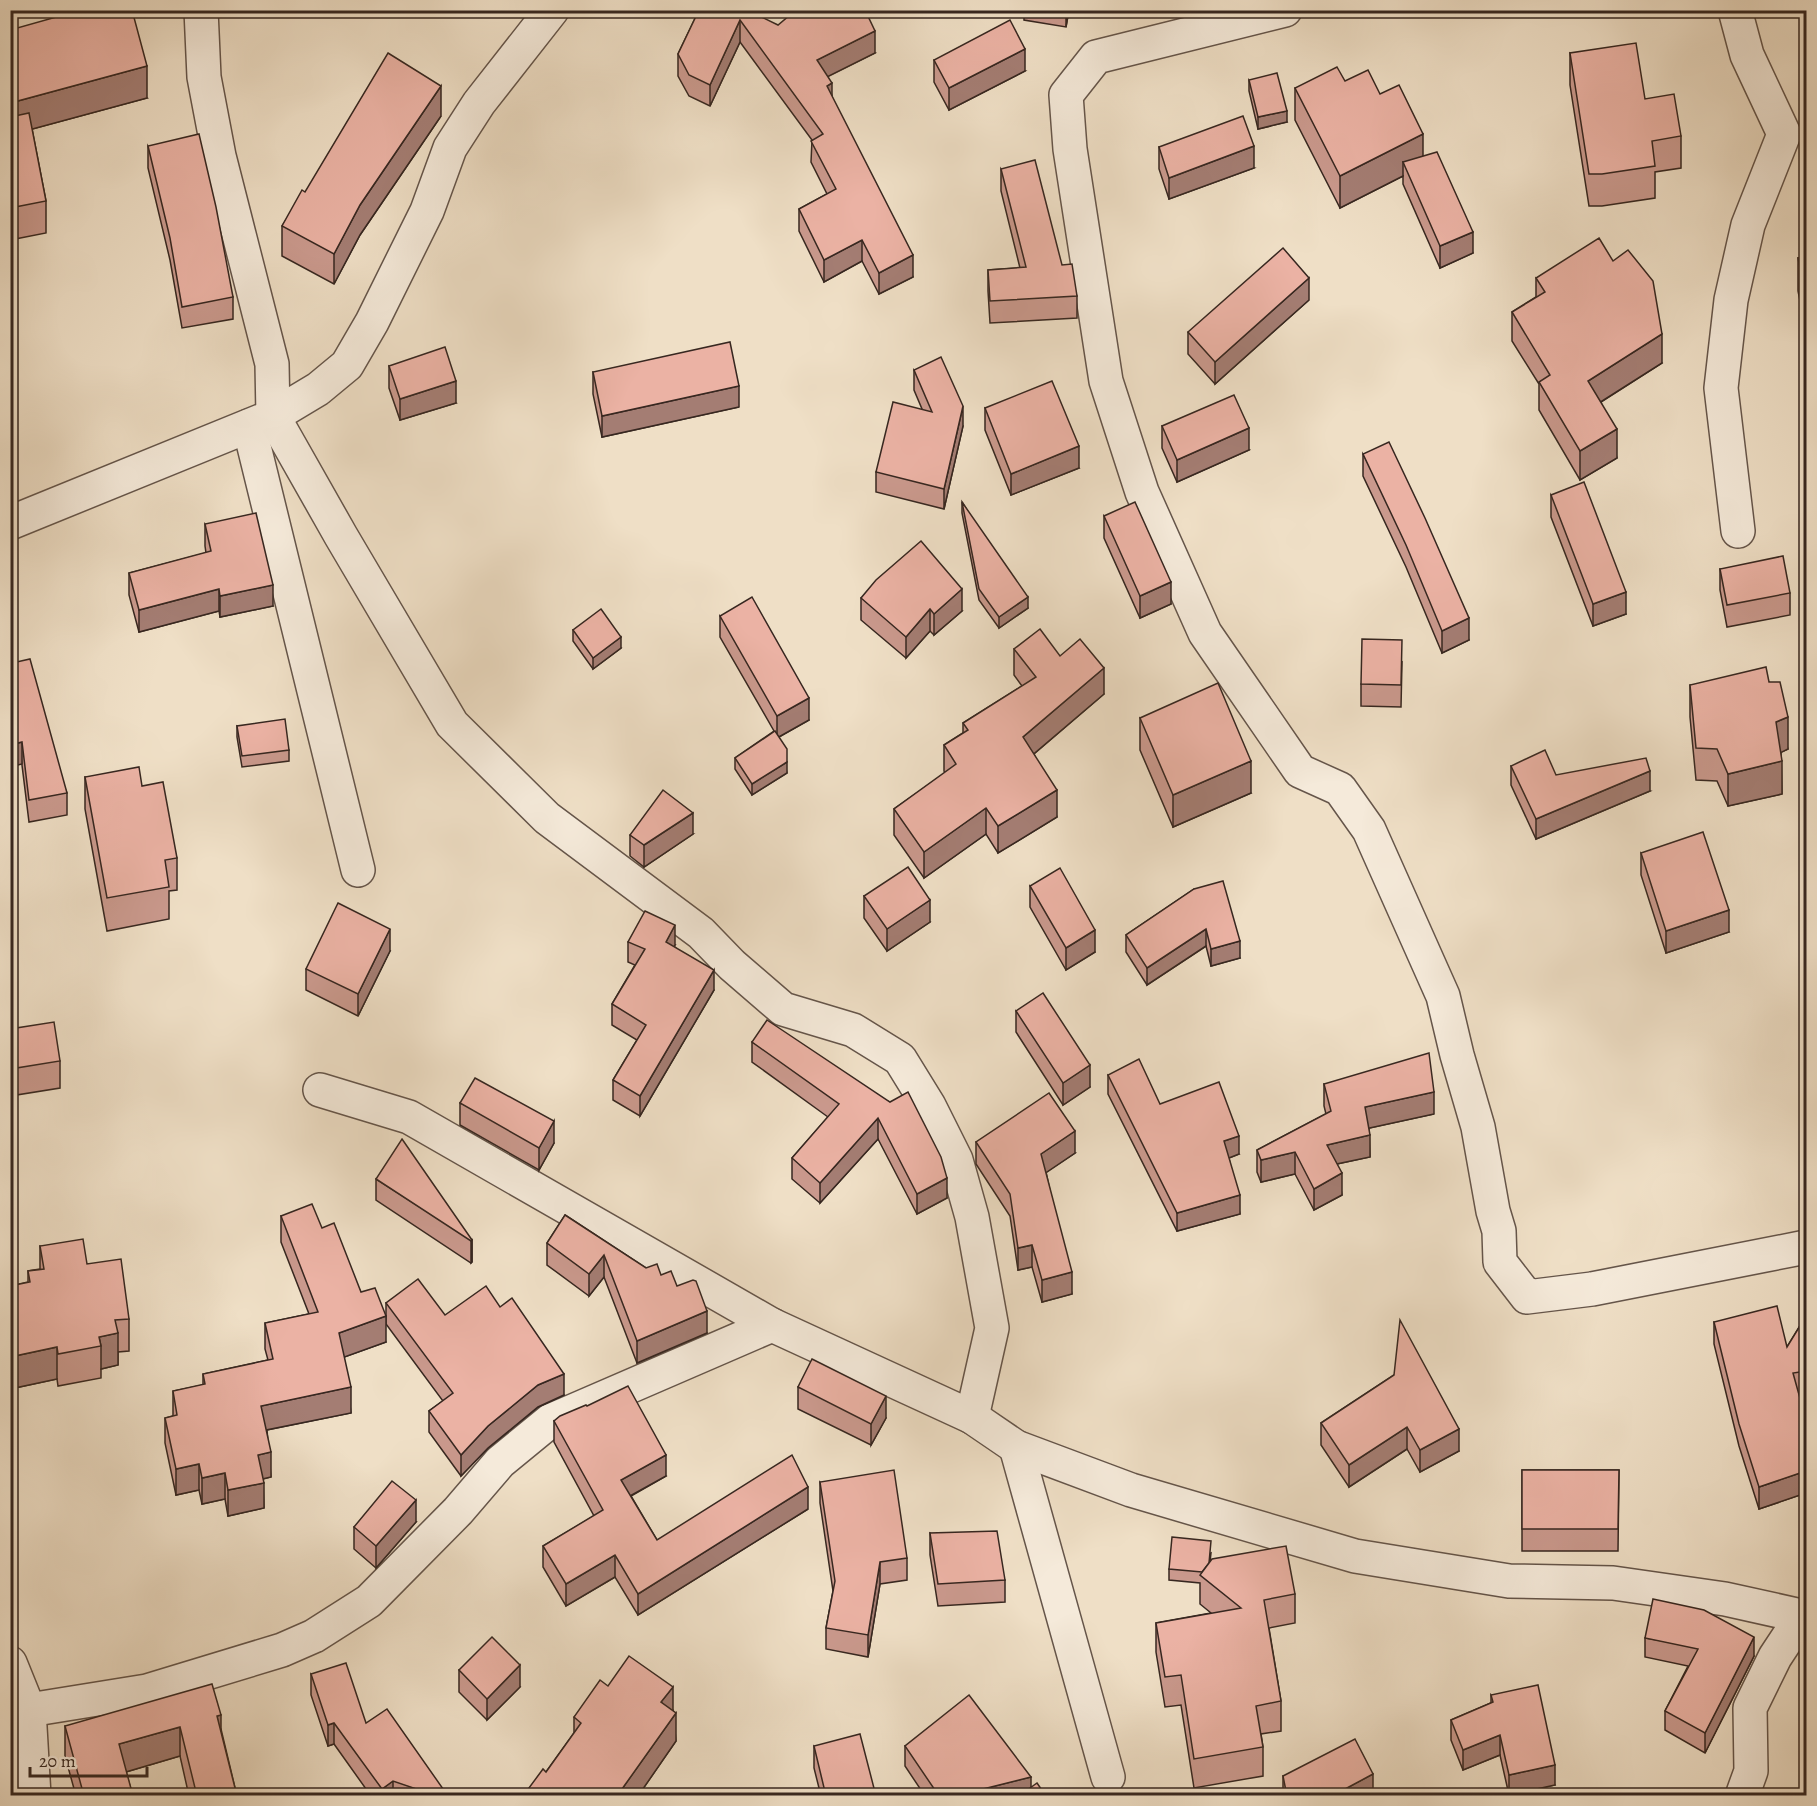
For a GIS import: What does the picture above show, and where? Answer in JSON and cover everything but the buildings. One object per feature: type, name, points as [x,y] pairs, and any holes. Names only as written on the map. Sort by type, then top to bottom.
[{"type":"street","points":[[201,10],[204,77],[219,156],[272,364],[261,421],[358,870]]},
{"type":"street","points":[[10,523],[261,421],[318,389],[347,365],[372,322],[427,211],[450,148],[479,103],[552,10]]},
{"type":"street","points":[[1285,10],[1096,57],[1066,95],[1070,149],[1106,381],[1142,492],[1205,633],[1300,771],[1340,789],[1369,830],[1443,996],[1478,1127],[1493,1211],[1499,1231],[1500,1262],[1527,1297],[1592,1289],[1806,1247]]},
{"type":"street","points":[[1735,10],[1747,55],[1784,134],[1748,225],[1731,300],[1721,388],[1738,531]]},
{"type":"street","points":[[261,421],[340,536],[452,724],[547,818],[701,933],[732,966],[783,1009],[853,1030],[900,1059],[929,1106],[956,1160],[972,1217],[992,1328],[972,1417]]},
{"type":"street","points":[[320,1090],[409,1117],[772,1325],[972,1417],[1016,1447],[1131,1490],[1355,1556],[1509,1581],[1613,1583],[1725,1599],[1804,1617],[1775,1657],[1750,1707],[1751,1771],[1742,1796]]},
{"type":"street","points":[[29,1710],[147,1691],[282,1650],[314,1636],[369,1601],[458,1511],[500,1462],[550,1421],[772,1325]]},
{"type":"street","points":[[1016,1447],[1108,1777]]},
{"type":"street","points":[[10,1663],[29,1710],[34,1796]]}]
